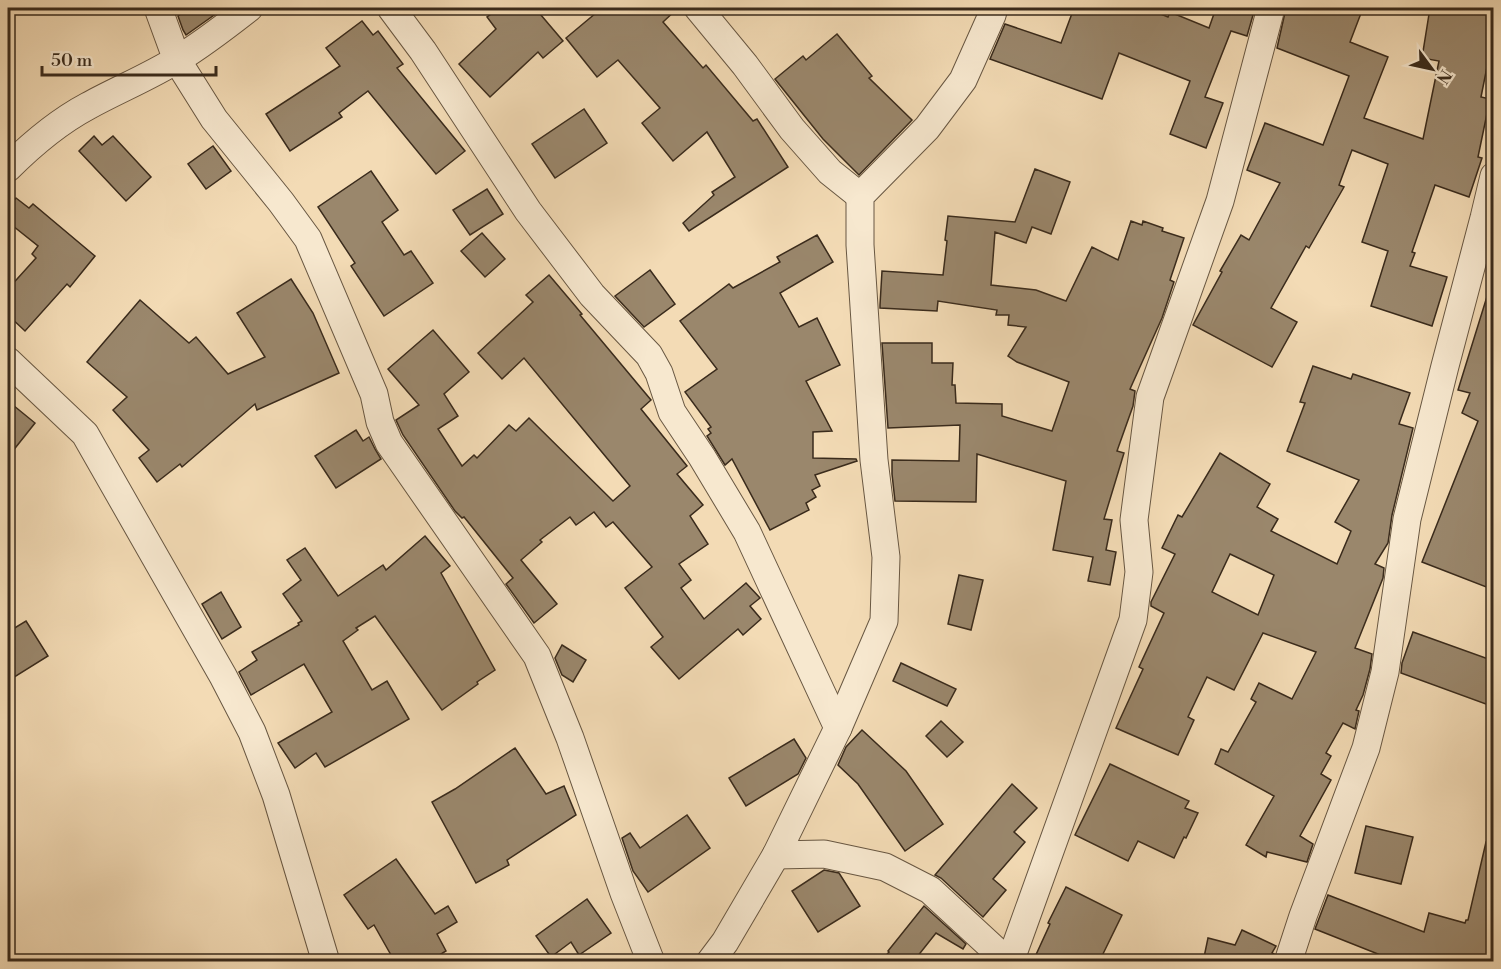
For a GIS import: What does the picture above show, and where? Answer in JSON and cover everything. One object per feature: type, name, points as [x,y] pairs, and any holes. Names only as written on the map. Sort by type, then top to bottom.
[{"type":"street","points":[[158,8],[177,60],[214,119],[308,240],[374,394],[380,422],[389,443],[537,656],[570,738],[624,893],[651,962]]},
{"type":"street","points":[[8,168],[25,151],[69,118],[177,60],[249,8]]},
{"type":"street","points":[[391,8],[423,51],[528,211],[592,295],[649,355],[659,373],[672,412],[747,532],[837,728]]},
{"type":"street","points":[[698,8],[745,65],[792,129],[830,172],[860,196]]},
{"type":"street","points":[[710,962],[725,942],[776,855],[837,728],[884,621],[886,557],[874,460],[860,245],[860,196],[927,128],[963,80],[994,8]]},
{"type":"street","points":[[776,855],[824,854],[885,867],[930,890],[1009,962],[1133,620],[1139,572],[1134,520],[1150,397],[1220,201],[1271,8]]},
{"type":"street","points":[[1288,962],[1369,737],[1385,672],[1407,519],[1494,176]]},
{"type":"street","points":[[8,362],[85,434],[223,676],[252,732],[276,795],[326,962]]},
{"type":"building","points":[[189,8],[224,8],[186,35],[178,16]]},
{"type":"building","points":[[500,8],[535,8],[563,41],[543,58],[538,52],[490,97],[459,64],[496,29],[487,17]]},
{"type":"building","points":[[602,8],[678,8],[663,22],[703,68],[706,65],[753,121],[757,119],[788,167],[689,231],[683,223],[714,195],[712,192],[735,177],[707,132],[673,161],[642,123],[660,108],[618,60],[597,77],[566,38]]},
{"type":"building","points":[[1074,8],[1089,14],[1091,8],[1146,8],[1168,17],[1170,12],[1209,28],[1216,8],[1255,8],[1247,36],[1231,31],[1205,97],[1223,103],[1206,148],[1170,134],[1190,81],[1119,53],[1102,99],[990,59],[1005,24],[1061,43]]},
{"type":"building","points":[[1286,8],[1363,8],[1350,42],[1388,57],[1364,118],[1423,139],[1439,61],[1422,58],[1430,8],[1494,8],[1494,32],[1481,97],[1490,99],[1478,157],[1482,158],[1469,197],[1435,185],[1412,252],[1415,253],[1410,266],[1447,277],[1432,326],[1371,306],[1388,251],[1362,242],[1388,164],[1352,150],[1339,185],[1344,187],[1309,248],[1306,246],[1271,308],[1297,322],[1272,367],[1193,325],[1241,235],[1249,240],[1280,183],[1247,170],[1265,123],[1323,145],[1349,76],[1277,48]]},
{"type":"building","points":[[362,21],[373,35],[378,31],[403,64],[397,68],[465,151],[436,174],[368,91],[339,113],[342,117],[290,151],[266,114],[340,66],[326,48]]},
{"type":"building","points":[[837,34],[872,76],[869,78],[912,120],[859,175],[823,139],[775,79],[803,56],[806,60]]},
{"type":"building","points":[[584,109],[607,143],[555,178],[532,144]]},
{"type":"building","points":[[94,136],[102,145],[113,136],[151,177],[126,201],[79,151]]},
{"type":"building","points":[[213,146],[231,171],[206,189],[188,164]]},
{"type":"building","points":[[1035,169],[1070,182],[1051,234],[1032,227],[1026,243],[995,232],[991,285],[1036,290],[1066,301],[1092,247],[1118,260],[1131,221],[1142,225],[1143,221],[1163,228],[1162,231],[1184,238],[1170,280],[1174,282],[1162,318],[1130,389],[1135,391],[1133,406],[1117,451],[1124,453],[1104,519],[1112,520],[1106,550],[1116,552],[1110,585],[1088,581],[1093,557],[1053,550],[1066,481],[977,454],[976,502],[895,501],[892,460],[959,461],[960,425],[888,428],[882,343],[932,343],[932,363],[953,363],[952,385],[955,385],[956,403],[1002,404],[1002,416],[1052,431],[1069,382],[1017,362],[1008,356],[1026,327],[1008,325],[1009,315],[996,315],[997,310],[938,301],[937,311],[880,308],[882,271],[943,275],[948,216],[1015,222]]},
{"type":"building","points":[[371,171],[398,210],[382,222],[404,255],[411,251],[433,283],[384,316],[351,266],[355,263],[318,207]]},
{"type":"building","points":[[487,189],[503,214],[470,235],[453,210]]},
{"type":"building","points":[[16,198],[29,208],[33,204],[95,256],[70,287],[67,284],[25,331],[8,315],[8,289],[36,258],[32,254],[38,246],[8,222],[8,208]]},
{"type":"building","points":[[482,233],[505,259],[485,277],[461,251]]},
{"type":"building","points":[[817,235],[833,262],[780,293],[799,327],[817,318],[840,365],[806,381],[832,431],[813,432],[813,458],[856,459],[857,461],[815,475],[820,486],[812,490],[816,497],[806,503],[809,510],[770,530],[732,459],[725,465],[707,436],[711,433],[708,429],[711,427],[685,392],[717,369],[680,321],[729,284],[733,288],[780,262],[777,257]]},
{"type":"building","points":[[650,270],[675,304],[644,327],[615,296]]},
{"type":"building","points":[[549,275],[651,400],[641,409],[687,466],[677,474],[703,505],[690,516],[708,544],[679,564],[691,580],[681,588],[704,619],[746,583],[760,598],[750,606],[761,619],[743,635],[738,629],[679,679],[651,647],[663,637],[625,588],[652,567],[613,522],[606,527],[594,512],[576,525],[570,517],[540,540],[542,542],[521,560],[557,604],[534,623],[506,584],[513,578],[464,517],[462,518],[455,511],[403,435],[396,420],[419,405],[388,369],[433,330],[469,372],[444,394],[458,416],[438,429],[462,466],[474,455],[477,458],[509,425],[516,431],[529,418],[613,501],[630,486],[524,358],[502,379],[478,353],[533,302],[526,295]]},
{"type":"building","points":[[291,279],[313,313],[339,373],[257,410],[255,404],[182,467],[180,464],[157,482],[139,458],[149,450],[113,410],[127,397],[87,362],[140,300],[189,343],[196,337],[228,374],[265,357],[237,313]]},
{"type":"building","points":[[1489,290],[1494,290],[1494,590],[1422,562],[1478,421],[1462,413],[1470,393],[1458,390]]},
{"type":"building","points":[[1313,366],[1351,379],[1353,374],[1410,393],[1399,424],[1413,428],[1392,515],[1388,543],[1375,564],[1384,568],[1383,578],[1355,648],[1372,654],[1370,669],[1356,710],[1359,711],[1355,729],[1343,723],[1326,753],[1331,756],[1321,774],[1331,780],[1300,836],[1313,844],[1307,862],[1267,852],[1266,857],[1246,845],[1274,796],[1215,764],[1221,749],[1228,752],[1256,702],[1251,699],[1259,683],[1292,699],[1316,652],[1263,633],[1234,690],[1207,677],[1188,717],[1194,720],[1178,755],[1116,728],[1143,669],[1139,667],[1164,613],[1151,606],[1151,602],[1175,554],[1162,548],[1178,515],[1182,517],[1220,453],[1270,484],[1257,507],[1278,519],[1271,531],[1337,564],[1351,531],[1335,522],[1359,480],[1287,451],[1305,403],[1300,402]],"holes":[[[1230,554],[1274,575],[1258,615],[1212,592]]]},
{"type":"building","points":[[8,401],[35,423],[8,457]]},
{"type":"building","points":[[356,430],[363,441],[369,437],[381,459],[336,488],[315,456]]},
{"type":"building","points":[[425,536],[450,566],[441,573],[495,670],[442,710],[375,616],[356,628],[358,630],[343,641],[372,690],[387,681],[409,719],[325,767],[316,753],[295,768],[278,743],[332,712],[304,664],[251,695],[239,672],[257,660],[252,652],[299,625],[298,623],[302,621],[283,594],[301,580],[287,560],[305,548],[338,596],[383,565],[386,570]]},
{"type":"building","points":[[959,575],[983,580],[971,630],[948,624]]},
{"type":"building","points":[[221,592],[241,627],[222,639],[202,604]]},
{"type":"building","points":[[26,621],[48,656],[8,681],[8,632]]},
{"type":"building","points":[[1413,632],[1494,661],[1494,707],[1401,673],[1402,663]]},
{"type":"building","points":[[562,645],[586,660],[573,682],[562,675],[555,658]]},
{"type":"building","points":[[901,663],[956,689],[947,706],[893,681]]},
{"type":"building","points":[[941,721],[963,742],[947,757],[926,736]]},
{"type":"building","points":[[862,730],[906,771],[943,824],[905,851],[858,784],[838,765],[846,747]]},
{"type":"building","points":[[794,739],[806,758],[798,774],[746,806],[729,778]]},
{"type":"building","points":[[515,748],[546,794],[564,786],[576,815],[507,860],[509,865],[476,883],[432,802]]},
{"type":"building","points":[[1110,764],[1189,801],[1185,808],[1198,813],[1174,858],[1138,841],[1128,861],[1075,835]]},
{"type":"building","points":[[1012,784],[1037,808],[1014,832],[1025,842],[993,879],[1006,890],[983,917],[935,875]]},
{"type":"building","points":[[687,815],[710,848],[648,892],[633,871],[622,838],[630,833],[640,848]]},
{"type":"building","points":[[1366,826],[1413,837],[1401,884],[1355,873]]},
{"type":"building","points":[[1486,842],[1494,842],[1494,962],[1398,962],[1315,929],[1328,895],[1424,932],[1429,913],[1465,923],[1468,920]]},
{"type":"building","points":[[396,859],[435,914],[448,906],[457,922],[437,934],[446,951],[428,962],[395,962],[374,925],[368,929],[344,895]]},
{"type":"building","points":[[824,870],[839,873],[860,906],[818,932],[792,891]]},
{"type":"building","points":[[1066,887],[1122,915],[1099,962],[1045,962],[1035,957],[1050,924],[1048,923]]},
{"type":"building","points":[[587,899],[611,933],[579,955],[571,942],[551,957],[536,936]]},
{"type":"building","points":[[924,906],[966,944],[963,949],[936,933],[913,962],[880,962],[889,952]]},
{"type":"building","points":[[1242,930],[1276,946],[1272,953],[1274,954],[1273,962],[1203,962],[1208,938],[1235,945]]}]
